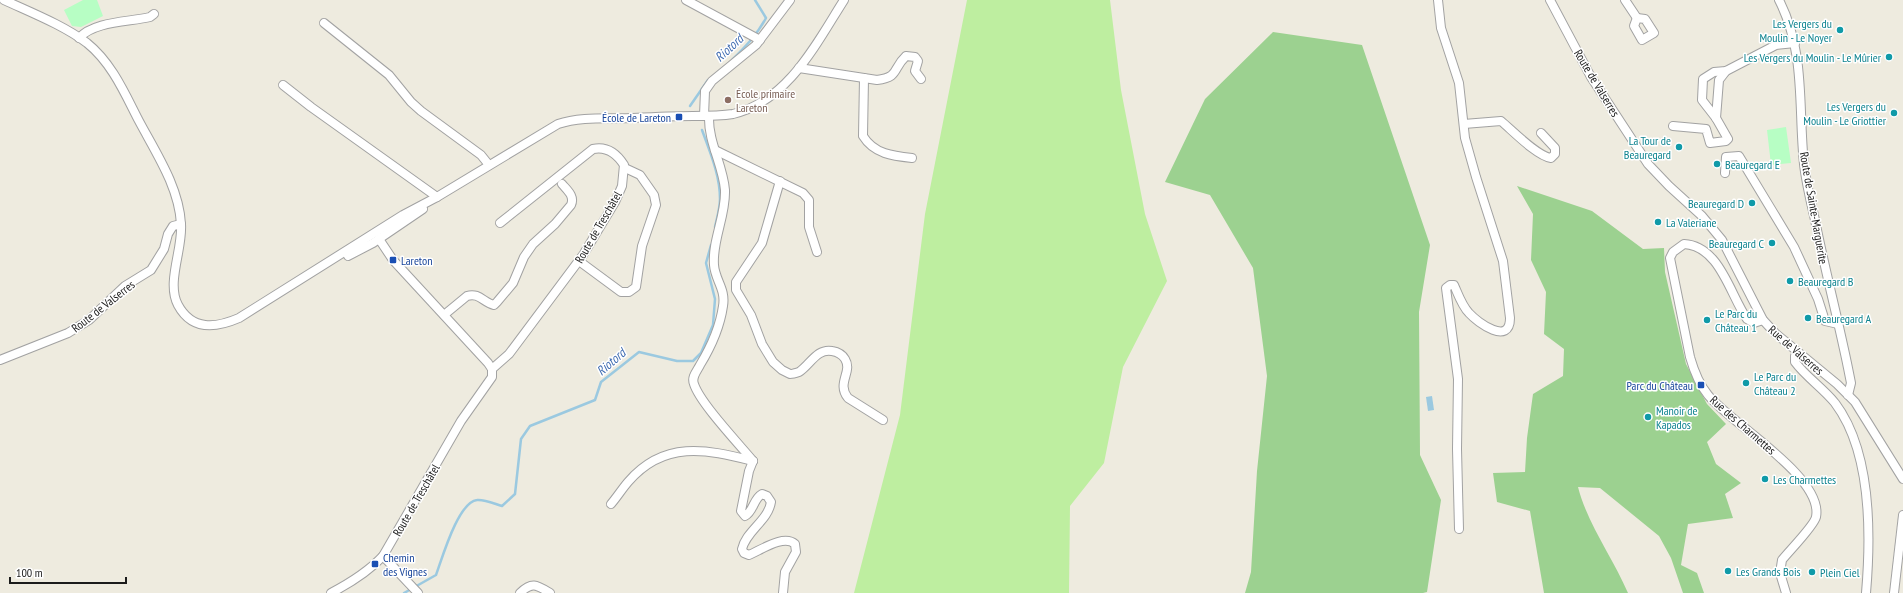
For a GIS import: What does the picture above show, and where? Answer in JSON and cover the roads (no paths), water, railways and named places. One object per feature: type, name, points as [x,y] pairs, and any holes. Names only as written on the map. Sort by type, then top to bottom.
[{"type":"street","points":[[4,0],[79,38],[106,61],[168,177],[178,204],[181,236],[174,280],[175,297],[185,313],[199,324],[217,326],[239,318],[297,282],[380,234],[396,224],[403,216],[437,197],[536,136],[566,121],[594,118],[707,116],[744,111],[759,103],[782,87],[799,68],[844,0]]},
{"type":"street","points":[[686,0],[756,38]]},
{"type":"street","points":[[753,461],[699,396],[693,383],[695,374],[717,331],[723,306],[724,294],[714,267],[714,255],[724,205],[725,189],[715,150],[710,137],[705,91],[790,0]]},
{"type":"street","points":[[1438,0],[1441,28],[1459,82],[1465,138],[1503,261],[1510,324],[1502,332],[1496,332],[1469,313],[1454,285],[1450,285],[1446,288],[1458,379],[1457,449],[1459,529]]},
{"type":"street","name":"Route de Valserres","points":[[1550,0],[1591,77],[1648,164]]},
{"type":"street","points":[[1625,0],[1636,18]]},
{"type":"street","name":"Route de Sainte-Marguerite","points":[[1779,0],[1791,26],[1795,43],[1799,69],[1804,164],[1851,383],[1848,395]]},
{"type":"street","points":[[79,38],[85,31],[116,22],[150,18],[154,14]]},
{"type":"street","points":[[324,23],[389,75],[411,102],[481,155],[489,165]]},
{"type":"street","points":[[1673,126],[1706,128],[1710,143],[1726,141],[1728,138],[1716,118],[1702,100],[1703,79],[1714,72],[1726,71],[1776,45],[1795,43]]},
{"type":"street","points":[[799,68],[877,80],[889,78],[906,56],[916,57],[918,61],[915,71],[921,79]]},
{"type":"street","points":[[1716,118],[1719,80],[1726,71]]},
{"type":"street","points":[[864,78],[863,136],[873,148],[893,156],[912,158]]},
{"type":"street","points":[[283,85],[311,107],[437,197]]},
{"type":"street","points":[[1464,124],[1501,121],[1538,152],[1551,158],[1555,154],[1555,148],[1541,133]]},
{"type":"street","points":[[500,223],[593,149],[604,148],[613,152],[622,161],[625,168],[640,175],[654,195],[656,205],[642,246],[636,287],[629,292],[621,292],[579,261]]},
{"type":"street","points":[[715,150],[803,192],[810,200],[808,227],[817,252]]},
{"type":"street","name":"Route de Sainte-Marguerite","points":[[1725,173],[1726,157],[1739,156],[1794,247],[1818,299],[1825,321],[1838,324]]},
{"type":"street","name":"Rue de Valserres","points":[[1648,164],[1669,186],[1702,216],[1719,236],[1730,252],[1763,320],[1775,333],[1848,395],[1903,479]]},
{"type":"street","name":"Route de Treschâtel","points":[[331,593],[364,573],[383,556],[461,421],[492,377],[492,369],[509,354],[579,261],[615,202],[622,186],[625,168]]},
{"type":"street","points":[[780,181],[762,243],[736,282],[736,290],[751,315],[762,344],[773,362],[782,370],[790,374],[798,372],[822,351],[830,350],[838,352],[847,364],[842,387],[844,393],[848,398],[883,420]]},
{"type":"street","points":[[444,316],[467,296],[472,294],[479,296],[494,305],[497,302],[513,283],[524,257],[533,244],[555,224],[572,202],[571,195],[562,184]]},
{"type":"street","points":[[375,237],[412,217],[437,197]]},
{"type":"street","name":"Route de Valserres","points":[[0,360],[68,333],[88,320],[125,286],[151,270],[164,249],[168,234],[173,226],[181,224]]},
{"type":"street","points":[[375,237],[392,260],[492,369]]},
{"type":"street","name":"Rue des Charmettes","points":[[1763,320],[1754,323],[1747,319],[1722,275],[1705,251],[1692,245],[1684,244],[1674,252],[1670,258],[1672,277],[1693,370],[1701,386],[1719,408],[1773,451],[1802,481],[1813,496],[1816,507],[1814,520],[1782,560],[1780,568],[1781,578],[1786,593]]},
{"type":"street","points":[[1798,352],[1795,356],[1795,362],[1836,404],[1851,430],[1861,460],[1868,527],[1866,593]]},
{"type":"street","points":[[611,504],[639,470],[651,462],[676,452],[708,450],[753,461]]},
{"type":"street","points":[[753,461],[748,471],[741,511],[745,516],[750,513],[758,496],[762,494],[767,496],[770,502],[767,513],[743,542],[742,549],[744,553],[749,555],[785,540],[792,540],[795,544],[796,552],[785,572],[783,593]]},
{"type":"street","points":[[1894,593],[1903,515]]},
{"type":"street","points":[[383,556],[414,590]]},
{"type":"street","points":[[520,593],[531,585],[535,585],[550,593]]},
{"type":"water","points":[[1432,396],[1434,410],[1428,411],[1426,397]]},
{"type":"waterway","name":"Riotord","points":[[732,60],[755,35],[766,18],[755,0]]},
{"type":"waterway","name":"Riotord","points":[[690,106],[708,80]]},
{"type":"waterway","name":"Riotord","points":[[702,130],[714,164],[720,190],[720,206],[715,227]]},
{"type":"waterway","name":"Riotord","points":[[404,593],[436,575],[457,520],[463,510],[470,503],[480,500],[502,506],[515,494],[521,439],[530,426],[595,400],[601,382],[639,352],[677,361],[693,361],[701,353],[713,325],[715,299],[706,263],[711,245]]},
{"type":"place","name":"Les Vergers du Moulin - Le Noyer","points":[[1840,30]]},
{"type":"place","name":"Les Vergers du Moulin - Le Mûrier","points":[[1889,57]]},
{"type":"place","name":"École primaire Lareton","points":[[728,100]]},
{"type":"place","name":"Les Vergers du Moulin - Le Griottier","points":[[1894,113]]},
{"type":"place","name":"École de Lareton","points":[[679,117]]},
{"type":"place","name":"La Tour de Beauregard","points":[[1679,147]]},
{"type":"place","name":"Beauregard E","points":[[1717,164]]},
{"type":"place","name":"Beauregard D","points":[[1752,203]]},
{"type":"place","name":"La Valeriane","points":[[1658,222]]},
{"type":"place","name":"Beauregard C","points":[[1772,243]]},
{"type":"place","name":"Lareton","points":[[393,260]]},
{"type":"place","name":"Beauregard B","points":[[1790,281]]},
{"type":"place","name":"Beauregard A","points":[[1808,318]]},
{"type":"place","name":"Le Parc du Château 1","points":[[1707,320]]},
{"type":"place","name":"Le Parc du Château 2","points":[[1746,383]]},
{"type":"place","name":"Parc du Château","points":[[1701,385]]},
{"type":"place","name":"Manoir de Kapados","points":[[1648,417]]},
{"type":"place","name":"Les Charmettes","points":[[1765,479]]},
{"type":"place","name":"Chemin des Vignes","points":[[375,564]]},
{"type":"place","name":"Les Grands Bois","points":[[1728,571]]},
{"type":"place","name":"Plein Ciel","points":[[1812,572]]}]
